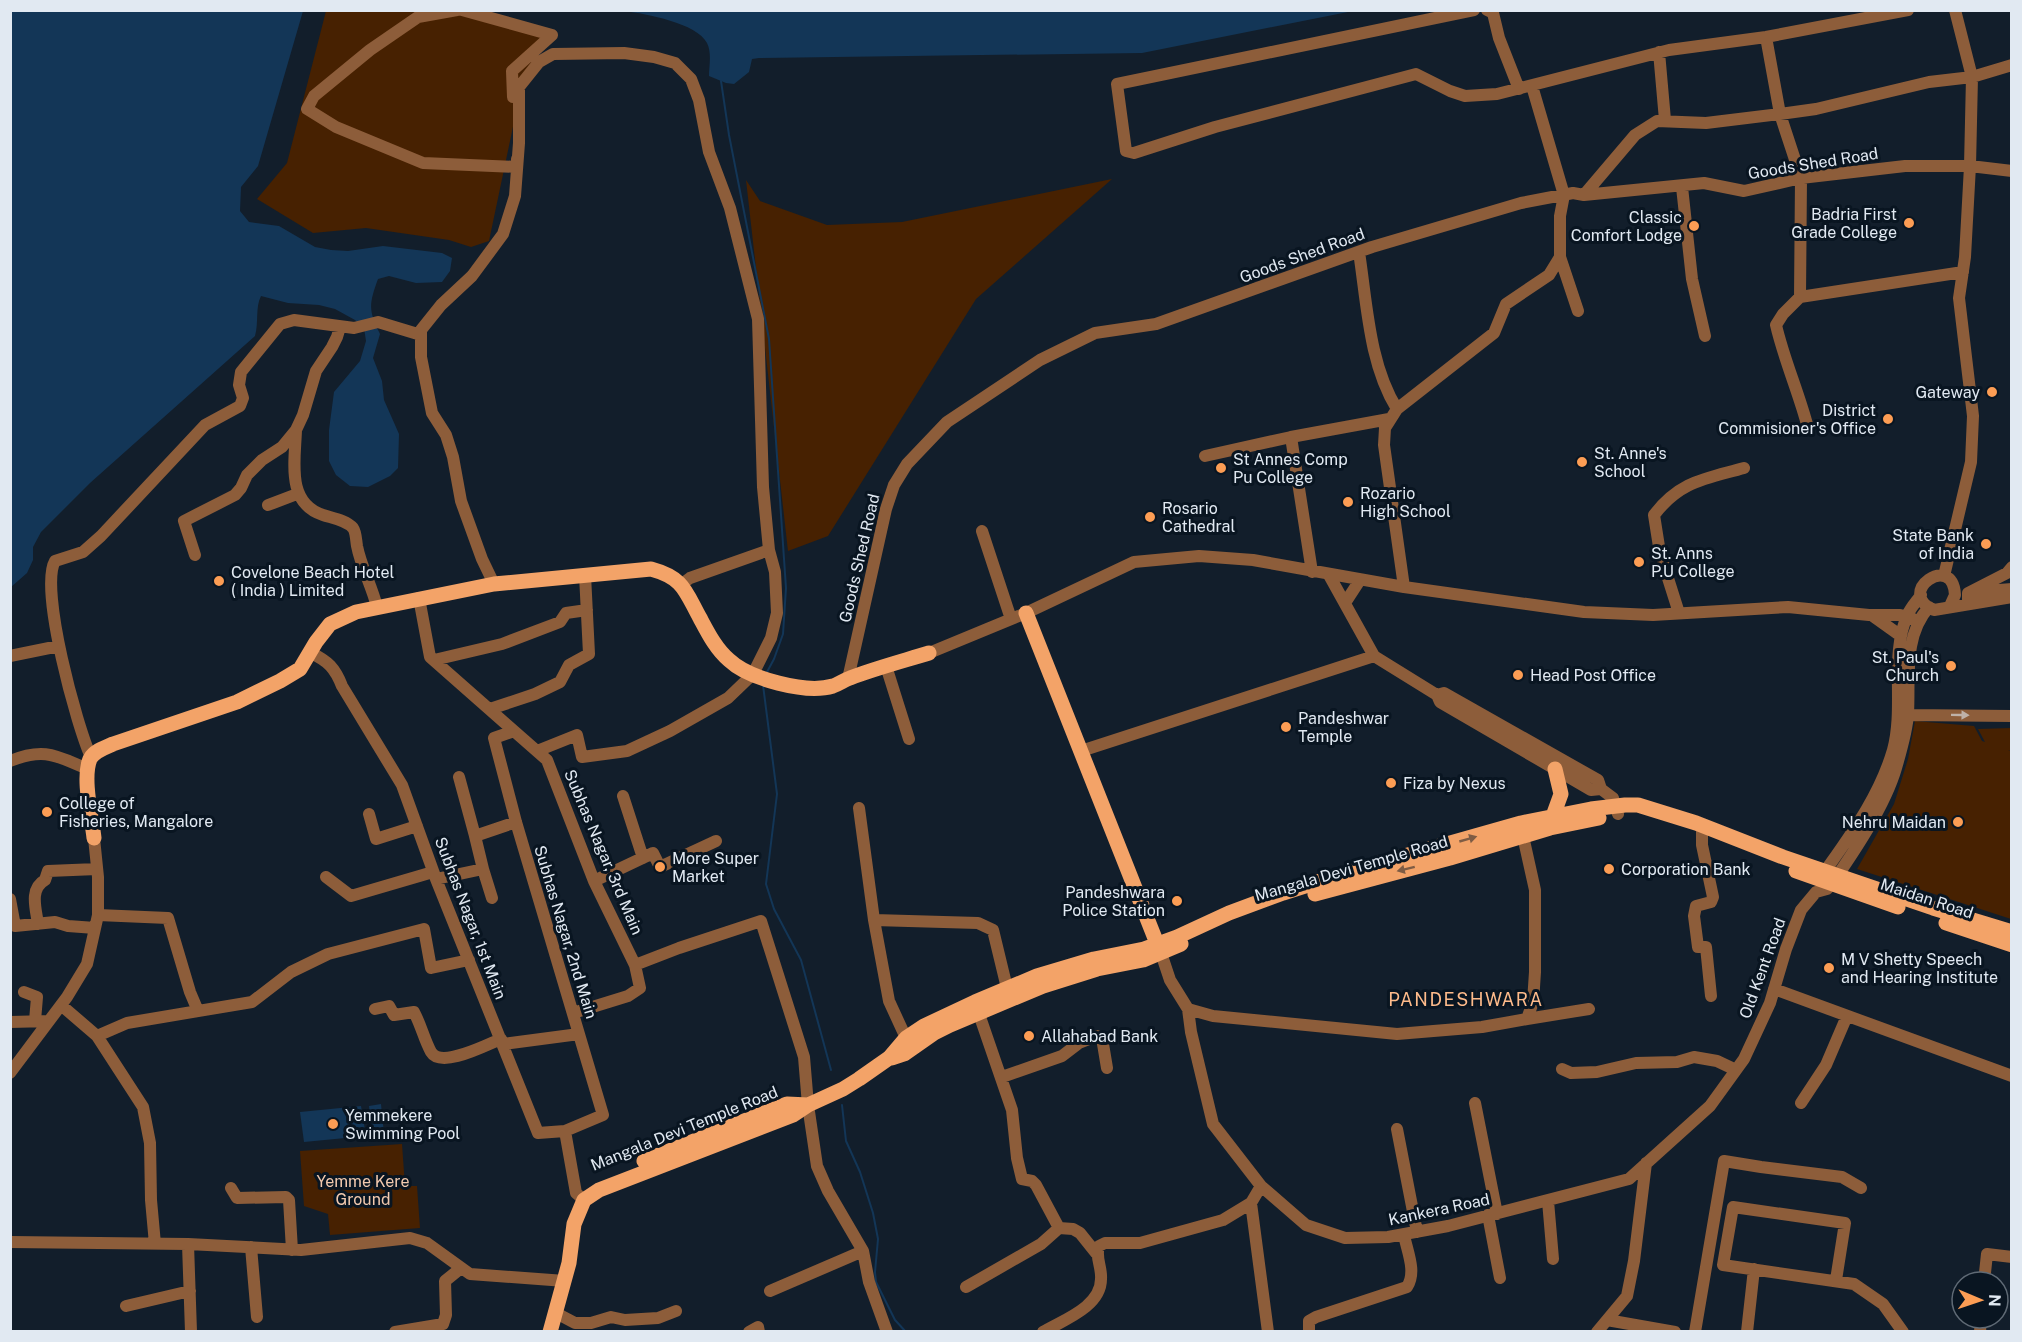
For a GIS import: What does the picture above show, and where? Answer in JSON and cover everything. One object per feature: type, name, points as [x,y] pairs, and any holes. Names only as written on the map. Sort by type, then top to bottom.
[{"type":"main road","points":[[94,838],[87,775],[89,763],[113,744],[237,702],[300,669],[330,624],[356,612],[377,607],[494,584],[651,569],[668,574],[682,584],[711,639],[729,661],[772,681],[802,688],[832,686],[929,653]]},
{"type":"main road","points":[[1026,613],[1159,948]]},
{"type":"main road","points":[[1553,816],[1561,794],[1555,769]]},
{"type":"main road","points":[[1622,811],[1638,805],[1696,823],[1784,857],[1826,880]]},
{"type":"main road","points":[[1622,811],[1702,832],[1826,880]]},
{"type":"main road","name":"Mangala Devi Temple Road","points":[[1207,928],[1283,893],[1521,823],[1553,816],[1622,811]]},
{"type":"main road","name":"Mangala Devi Temple Road","points":[[889,1059],[906,1038],[924,1026],[1071,976],[1143,960],[1177,937],[1334,888],[1450,858],[1550,828],[1622,811]]},
{"type":"main road","name":"Maidan Road","points":[[1826,880],[1933,908],[2012,932]]},
{"type":"main road","name":"Maidan Road","points":[[1826,880],[2012,945]]},
{"type":"main road","name":"Mangala Devi Temple Road","points":[[580,1196],[610,1174],[787,1104],[808,1105],[843,1089],[889,1059],[904,1054],[1007,988],[1067,966],[1144,949],[1159,948]]},
{"type":"main road","points":[[550,1332],[556,1313],[566,1216],[580,1196]]},
{"type":"main road","points":[[540,1332],[560,1281]]},
{"type":"street","points":[[512,71],[552,35],[460,10],[418,17],[370,50],[314,96],[307,109],[336,127],[423,163],[517,167]]},
{"type":"street","points":[[1474,10],[1117,84],[1126,151],[1134,153],[1215,127],[1416,74],[1450,92],[1465,96],[1497,94],[1659,52],[1766,37],[1860,21],[1908,10]]},
{"type":"street","points":[[1487,10],[1493,13],[1499,38],[1525,87],[1564,195],[1560,216],[1560,256],[1578,311]]},
{"type":"street","points":[[1944,576],[1971,462],[1973,416],[1959,298],[1963,272],[1970,166],[1972,77],[1955,10]]},
{"type":"street","points":[[1766,37],[1780,114],[1801,178],[1800,297]]},
{"type":"street","points":[[1659,52],[1665,120]]},
{"type":"street","points":[[519,87],[540,62],[553,54],[624,53],[654,57],[675,63],[691,79],[699,100],[710,152],[730,208],[737,244],[758,320],[763,487],[769,550],[775,572],[777,613],[771,638],[753,674],[728,698],[670,731],[627,751],[582,758],[577,735],[537,751]]},
{"type":"street","points":[[1584,195],[1635,135],[1657,121],[1706,123],[1816,109],[1929,82],[1972,77],[2012,65]]},
{"type":"street","points":[[494,584],[482,559],[461,501],[453,457],[446,435],[432,413],[421,357],[421,330],[441,305],[472,276],[503,234],[515,196],[517,167],[519,87],[512,71]]},
{"type":"street","points":[[512,71],[517,167]]},
{"type":"street","name":"Goods Shed Road","points":[[848,679],[886,509],[894,484],[907,464],[947,422],[1040,360],[1095,333],[1156,324],[1359,252],[1521,203],[1573,193],[1584,195],[1704,183],[1744,191],[1801,178],[1905,166],[1970,166],[2012,171]]},
{"type":"street","points":[[1682,187],[1692,279],[1705,336]]},
{"type":"street","points":[[1359,252],[1379,367],[1393,414]]},
{"type":"street","points":[[1404,587],[1384,446],[1385,428],[1393,414],[1494,333],[1506,304],[1549,275],[1560,256]]},
{"type":"street","points":[[1808,428],[1797,387],[1780,345],[1776,325],[1783,314],[1800,297],[1963,272]]},
{"type":"street","points":[[10,761],[34,754],[48,753],[89,763],[59,646],[52,591],[52,567],[55,561],[83,552],[101,536],[205,425],[240,406],[243,399],[239,385],[241,372],[280,324],[294,320],[354,328],[378,322],[421,335]]},
{"type":"street","points":[[195,555],[184,521],[235,495],[247,475],[262,460],[282,447],[296,430],[303,415],[316,371],[332,347],[340,327]]},
{"type":"street","points":[[1205,456],[1393,414]]},
{"type":"street","points":[[296,430],[297,494],[304,503],[319,514],[347,523],[354,528],[360,561],[377,607]]},
{"type":"street","points":[[1291,437],[1312,572]]},
{"type":"street","points":[[1678,613],[1659,553],[1654,515],[1667,498],[1695,481],[1744,468]]},
{"type":"street","points":[[268,505],[297,494]]},
{"type":"street","points":[[982,531],[1011,619]]},
{"type":"street","points":[[682,584],[690,578],[769,550]]},
{"type":"street","points":[[929,653],[1026,613],[1134,562],[1199,556],[1253,560],[1404,587],[1584,612],[1653,615],[1788,607],[1873,615],[1900,615],[1912,619]]},
{"type":"street","points":[[1968,598],[2007,573],[2012,567]]},
{"type":"street","points":[[490,709],[535,694],[560,682],[569,665],[589,654],[585,574]]},
{"type":"street","points":[[1329,575],[1374,657],[1437,695],[1440,702],[1591,790],[1601,789]]},
{"type":"street","points":[[1903,716],[1901,636],[1912,619],[1923,584],[1927,579],[1938,575],[1944,576],[1953,583],[1953,600]]},
{"type":"street","points":[[1345,603],[1360,580]]},
{"type":"street","points":[[1921,595],[1929,608],[1940,610],[1953,600],[2012,589]]},
{"type":"street","points":[[1968,598],[2012,597]]},
{"type":"street","points":[[419,598],[430,657],[434,660],[502,644],[560,622],[566,613],[587,610]]},
{"type":"street","points":[[1912,619],[1929,608]]},
{"type":"street","points":[[1873,615],[1901,636]]},
{"type":"street","points":[[1826,880],[1867,810],[1892,751],[1903,716],[1912,619]]},
{"type":"street","points":[[10,656],[59,646]]},
{"type":"street","name":"Subhas Nagar, 1st Main","points":[[311,653],[328,661],[337,673],[342,686],[402,785],[435,876],[538,1133],[565,1131]]},
{"type":"street","points":[[1081,751],[1374,657]]},
{"type":"street","name":"Subhas Nagar, 3rd Main","points":[[434,660],[548,760],[594,881],[635,965]]},
{"type":"street","points":[[886,666],[909,739]]},
{"type":"street","points":[[1437,695],[1444,693],[1598,780],[1601,789],[1613,798],[1622,811]]},
{"type":"street","points":[[1903,716],[2012,716]]},
{"type":"street","name":"Subhas Nagar, 2nd Main","points":[[514,730],[494,738],[516,822],[603,1115],[565,1131]]},
{"type":"street","points":[[459,777],[492,898]]},
{"type":"street","points":[[623,796],[643,858]]},
{"type":"street","points":[[859,808],[874,920],[889,1001],[906,1038]]},
{"type":"street","points":[[369,814],[376,838],[417,826]]},
{"type":"street","points":[[475,836],[516,822]]},
{"type":"street","points":[[1702,832],[1702,845],[1713,897],[1712,902],[1696,906],[1694,916],[1698,947],[1706,947],[1712,996]]},
{"type":"street","points":[[1523,836],[1535,890],[1535,972],[1533,1002],[1527,1019]]},
{"type":"street","points":[[10,1073],[61,1005],[87,964],[96,921],[97,868],[94,838]]},
{"type":"street","points":[[594,881],[653,853],[660,867],[716,841]]},
{"type":"street","points":[[38,924],[34,902],[35,889],[45,880],[48,871],[97,868]]},
{"type":"street","points":[[326,877],[351,896],[435,876],[483,869]]},
{"type":"street","name":"Old Kent Road","points":[[1646,1163],[1710,1106],[1744,1059],[1774,989],[1801,910],[1826,880]]},
{"type":"street","points":[[10,899],[15,926],[55,922],[68,926],[96,921],[168,918],[198,1011]]},
{"type":"street","points":[[874,920],[978,923],[993,930],[1007,988]]},
{"type":"street","points":[[573,1013],[628,996],[640,988],[635,965],[761,921],[804,1057],[817,1166],[828,1191],[863,1251],[869,1282],[887,1332]]},
{"type":"street","points":[[97,1036],[127,1023],[252,1002],[291,972],[328,954],[424,929],[431,968],[469,960]]},
{"type":"street","points":[[1159,948],[1170,980],[1188,1009],[1213,1016],[1397,1034],[1482,1027],[1589,1009]]},
{"type":"street","points":[[1774,989],[2012,1076]]},
{"type":"street","points":[[24,992],[37,997],[36,1021]]},
{"type":"street","points":[[61,1005],[97,1036],[143,1107],[150,1143],[151,1200],[155,1244]]},
{"type":"street","points":[[375,1009],[389,1006],[394,1015],[414,1012],[431,1053],[440,1058],[451,1058],[502,1042],[579,1034]]},
{"type":"street","points":[[977,1008],[1012,1110],[1021,1177],[1036,1185],[1059,1228]]},
{"type":"street","name":"Kankera Road","points":[[1188,1009],[1191,1032],[1213,1124],[1261,1186],[1306,1225],[1345,1238],[1389,1238],[1493,1215],[1629,1179],[1646,1163]]},
{"type":"street","points":[[1801,1103],[1826,1065],[1846,1016]]},
{"type":"street","points":[[10,1022],[49,1021]]},
{"type":"street","points":[[1002,1077],[1062,1056],[1079,1043],[1096,1036],[1102,1038],[1107,1068]]},
{"type":"street","points":[[1562,1069],[1571,1073],[1597,1072],[1636,1063],[1677,1062],[1694,1057],[1717,1061],[1736,1070]]},
{"type":"street","points":[[1475,1103],[1493,1215],[1500,1278]]},
{"type":"street","points":[[1396,1129],[1417,1232]]},
{"type":"street","points":[[565,1131],[580,1196]]},
{"type":"street","points":[[1695,1332],[1724,1161],[1842,1177],[1861,1188]]},
{"type":"street","points":[[1597,1332],[1627,1296],[1634,1261],[1646,1163]]},
{"type":"street","points":[[1096,1253],[1099,1246],[1105,1243],[1140,1244],[1223,1220],[1251,1203],[1261,1186]]},
{"type":"street","points":[[231,1188],[237,1198],[286,1197],[289,1200],[291,1250]]},
{"type":"street","points":[[1548,1201],[1553,1258]]},
{"type":"street","points":[[1251,1203],[1268,1332]]},
{"type":"street","points":[[1836,1280],[1845,1223],[1733,1207],[1723,1265],[1854,1284],[1883,1304],[1903,1332]]},
{"type":"street","points":[[966,1287],[1041,1244],[1059,1228],[1073,1229],[1080,1233],[1096,1253],[1102,1277],[1101,1287],[1089,1305],[1042,1332]]},
{"type":"street","points":[[1309,1332],[1309,1321],[1316,1317],[1407,1287],[1411,1281],[1412,1269],[1404,1235]]},
{"type":"street","points":[[10,1242],[188,1244],[291,1250],[410,1238],[427,1243],[470,1274],[560,1281]]},
{"type":"street","points":[[188,1244],[191,1332]]},
{"type":"street","points":[[251,1247],[257,1317]]},
{"type":"street","points":[[770,1291],[863,1251]]},
{"type":"street","points":[[1985,1270],[1987,1254],[2012,1257]]},
{"type":"street","points":[[395,1332],[443,1324],[446,1315],[445,1281],[461,1268]]},
{"type":"street","points":[[1747,1332],[1754,1269]]},
{"type":"street","points":[[126,1306],[190,1291]]},
{"type":"street","points":[[556,1313],[574,1323],[593,1327],[611,1317],[625,1320],[658,1318],[676,1311]]},
{"type":"street","points":[[1607,1320],[1675,1332]]},
{"type":"street","points":[[749,1332],[758,1328],[759,1332]]},
{"type":"green space","points":[[326,11],[447,11],[552,35],[536,57],[518,103],[489,241],[471,247],[449,240],[366,228],[313,233],[257,199],[287,163]]},
{"type":"green space","points":[[1112,179],[976,299],[828,536],[788,551],[746,180],[760,201],[827,225],[902,222]]},
{"type":"green space","name":"Nehru Maidan","points":[[1915,721],[1974,726],[1982,741],[1985,742],[1978,729],[2011,728],[2011,750],[2008,750],[2012,751],[2011,919],[1857,869],[1894,804],[1908,759]]},
{"type":"green space","name":"Yemme Kere Ground","points":[[402,1144],[405,1186],[417,1186],[420,1228],[330,1235],[328,1214],[304,1206],[300,1151]]},
{"type":"water","points":[[11,11],[303,11],[258,166],[241,187],[240,211],[249,222],[279,226],[315,247],[348,251],[383,246],[442,253],[452,258],[450,271],[442,282],[416,283],[389,276],[378,279],[373,295],[371,307],[373,319],[380,334],[373,358],[382,381],[384,400],[399,434],[398,468],[390,476],[368,487],[350,486],[336,475],[329,461],[329,430],[334,392],[360,361],[366,341],[364,328],[335,309],[319,305],[288,303],[261,296],[255,336],[90,483],[41,532],[33,547],[33,560],[27,573],[11,587]]},
{"type":"water","points":[[625,11],[1353,11],[1142,53],[759,58],[752,59],[749,72],[734,84],[709,76],[709,47],[693,30],[645,14]]},
{"type":"water","name":"Yemmekere Swimming Pool","points":[[381,1104],[384,1134],[372,1136],[369,1106]]},
{"type":"water","name":"Yemmekere Swimming Pool","points":[[361,1106],[366,1136],[304,1142],[300,1112]]},
{"type":"waterway","points":[[721,81],[729,135],[769,339],[786,588],[783,634],[767,672]]},
{"type":"waterway","points":[[763,685],[777,794],[766,884],[774,909],[801,960],[831,1070]]},
{"type":"waterway","points":[[842,1105],[846,1141],[860,1172],[873,1213],[878,1239],[876,1282],[895,1320],[906,1332]]},
{"type":"place","name":"Badria First Grade College","points":[[1909,223]]},
{"type":"place","name":"Classic Comfort Lodge","points":[[1694,226]]},
{"type":"place","name":"Gateway","points":[[1992,392]]},
{"type":"place","name":"District Commisioner's Office","points":[[1888,419]]},
{"type":"place","name":"St. Anne's School","points":[[1582,462]]},
{"type":"place","name":"St Annes Comp Pu College","points":[[1221,468]]},
{"type":"place","name":"Rozario High School","points":[[1348,502]]},
{"type":"place","name":"Rosario Cathedral","points":[[1150,517]]},
{"type":"place","name":"State Bank of India","points":[[1986,544]]},
{"type":"place","name":"St. Anns P.U College","points":[[1639,562]]},
{"type":"place","name":"Covelone Beach Hotel ( India ) Limited","points":[[219,581]]},
{"type":"place","name":"St. Paul's Church","points":[[1951,666]]},
{"type":"place","name":"Head Post Office","points":[[1518,675]]},
{"type":"place","name":"Pandeshwar Temple","points":[[1286,727]]},
{"type":"place","name":"Fiza by Nexus","points":[[1391,783]]},
{"type":"place","name":"College of Fisheries, Mangalore","points":[[47,812]]},
{"type":"place","name":"Nehru Maidan","points":[[1958,822]]},
{"type":"place","name":"More Super Market","points":[[660,867]]},
{"type":"place","name":"Corporation Bank","points":[[1609,869]]},
{"type":"place","name":"Pandeshwara Police Station","points":[[1177,901]]},
{"type":"place","name":"M V Shetty Speech and Hearing Institute","points":[[1829,968]]},
{"type":"place","name":"Allahabad Bank","points":[[1029,1036]]},
{"type":"place","name":"Yemmekere Swimming Pool","points":[[333,1124]]},
{"type":"district","name":"PANDESHWARA","points":[[1466,1000]]}]
